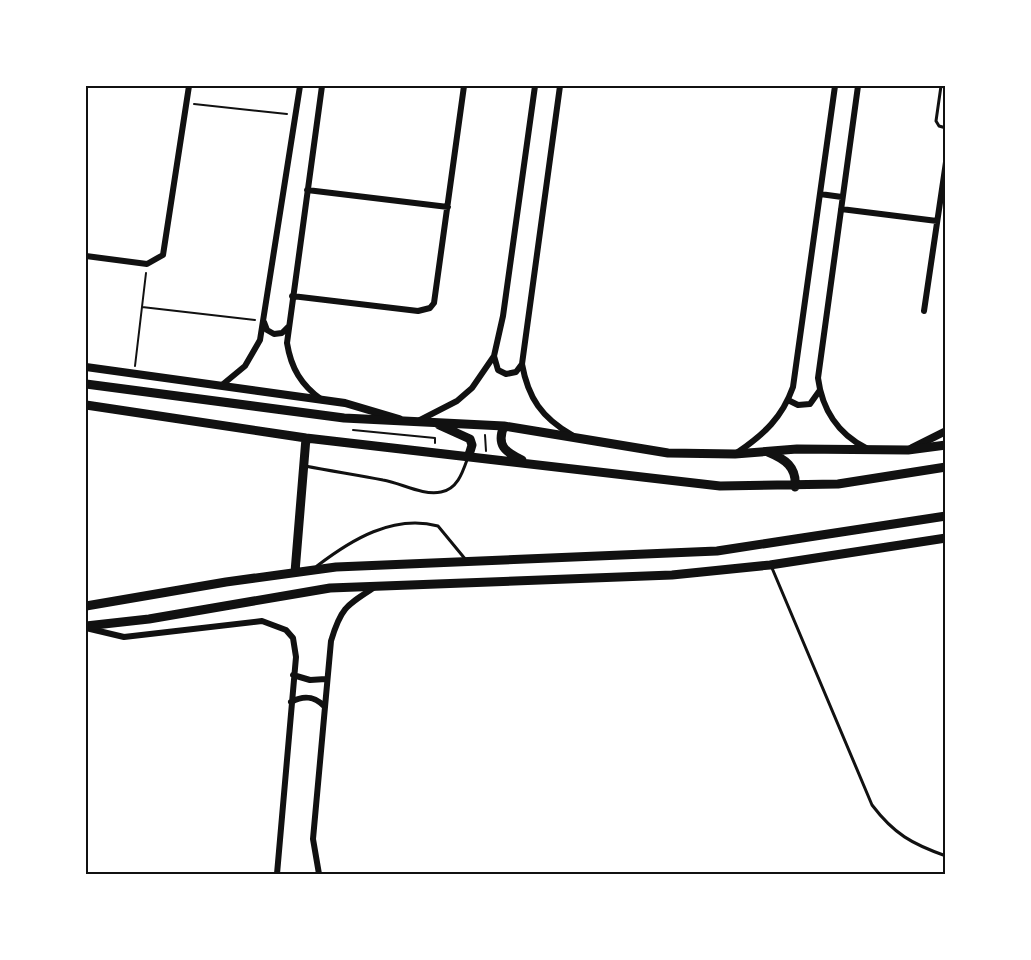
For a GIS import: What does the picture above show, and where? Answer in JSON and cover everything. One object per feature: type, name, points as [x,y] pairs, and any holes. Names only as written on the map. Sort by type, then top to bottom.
[{"type":"main road","points":[[86,384],[311,415],[435,424],[504,426],[668,453],[882,451],[945,445]]},
{"type":"main road","points":[[86,405],[306,438],[469,455],[697,484],[795,487],[874,480],[945,467]]},
{"type":"main road","points":[[435,424],[470,439],[472,445],[469,455]]},
{"type":"main road","points":[[504,426],[500,438],[505,451],[529,464]]},
{"type":"main road","points":[[295,572],[306,438]]},
{"type":"main road","points":[[766,451],[780,457],[791,466],[795,487]]},
{"type":"main road","points":[[86,606],[311,570],[717,551],[945,516]]},
{"type":"main road","points":[[86,626],[149,619],[306,591],[378,585],[613,578],[719,571],[945,538]]},
{"type":"main road","points":[[717,551],[719,571]]},
{"type":"street","points":[[86,256],[147,264],[159,260],[166,250],[189,86]]},
{"type":"street","points":[[222,385],[235,377],[254,354],[264,321],[300,86]]},
{"type":"street","points":[[322,86],[287,343],[294,370],[301,382],[322,400]]},
{"type":"street","points":[[292,296],[418,311],[430,308],[436,297],[464,86]]},
{"type":"street","points":[[522,364],[516,372],[507,375],[495,366],[494,356],[503,316],[535,86]]},
{"type":"street","points":[[560,86],[522,364],[531,397],[540,412],[553,424],[578,438]]},
{"type":"street","points":[[735,454],[763,435],[782,413],[796,371],[835,86]]},
{"type":"street","points":[[858,86],[818,366],[820,390],[829,414],[849,438],[865,448],[882,451]]},
{"type":"street","points":[[924,311],[945,163]]},
{"type":"street","points":[[307,190],[448,207]]},
{"type":"street","points":[[820,194],[842,197]]},
{"type":"street","points":[[840,209],[937,221]]},
{"type":"street","points":[[264,321],[267,330],[274,334],[282,333],[288,327]]},
{"type":"street","points":[[86,367],[322,400],[414,421],[457,401],[472,388],[494,356]]},
{"type":"street","points":[[788,400],[798,405],[810,404],[820,390]]},
{"type":"street","points":[[908,450],[945,430]]},
{"type":"street","points":[[319,874],[313,838],[326,679],[332,641],[338,616],[348,605],[378,585]]},
{"type":"street","points":[[86,626],[124,637],[262,621],[286,630],[293,638],[296,657],[277,874]]},
{"type":"street","points":[[293,675],[309,680],[326,679]]},
{"type":"street","points":[[291,702],[305,697],[319,701],[324,706]]},
{"type":"lane","points":[[941,86],[936,121],[939,126],[945,128]]},
{"type":"lane","points":[[303,466],[385,480],[426,492],[441,492],[453,487],[469,455]]},
{"type":"lane","points":[[311,570],[345,544],[401,523],[438,526],[468,561]]},
{"type":"lane","points":[[770,565],[872,805],[898,834],[914,844],[945,856]]},
{"type":"path","points":[[186,103],[296,115]]},
{"type":"path","points":[[134,373],[147,264]]},
{"type":"path","points":[[142,307],[264,321]]},
{"type":"path","points":[[484,424],[486,458]]}]
